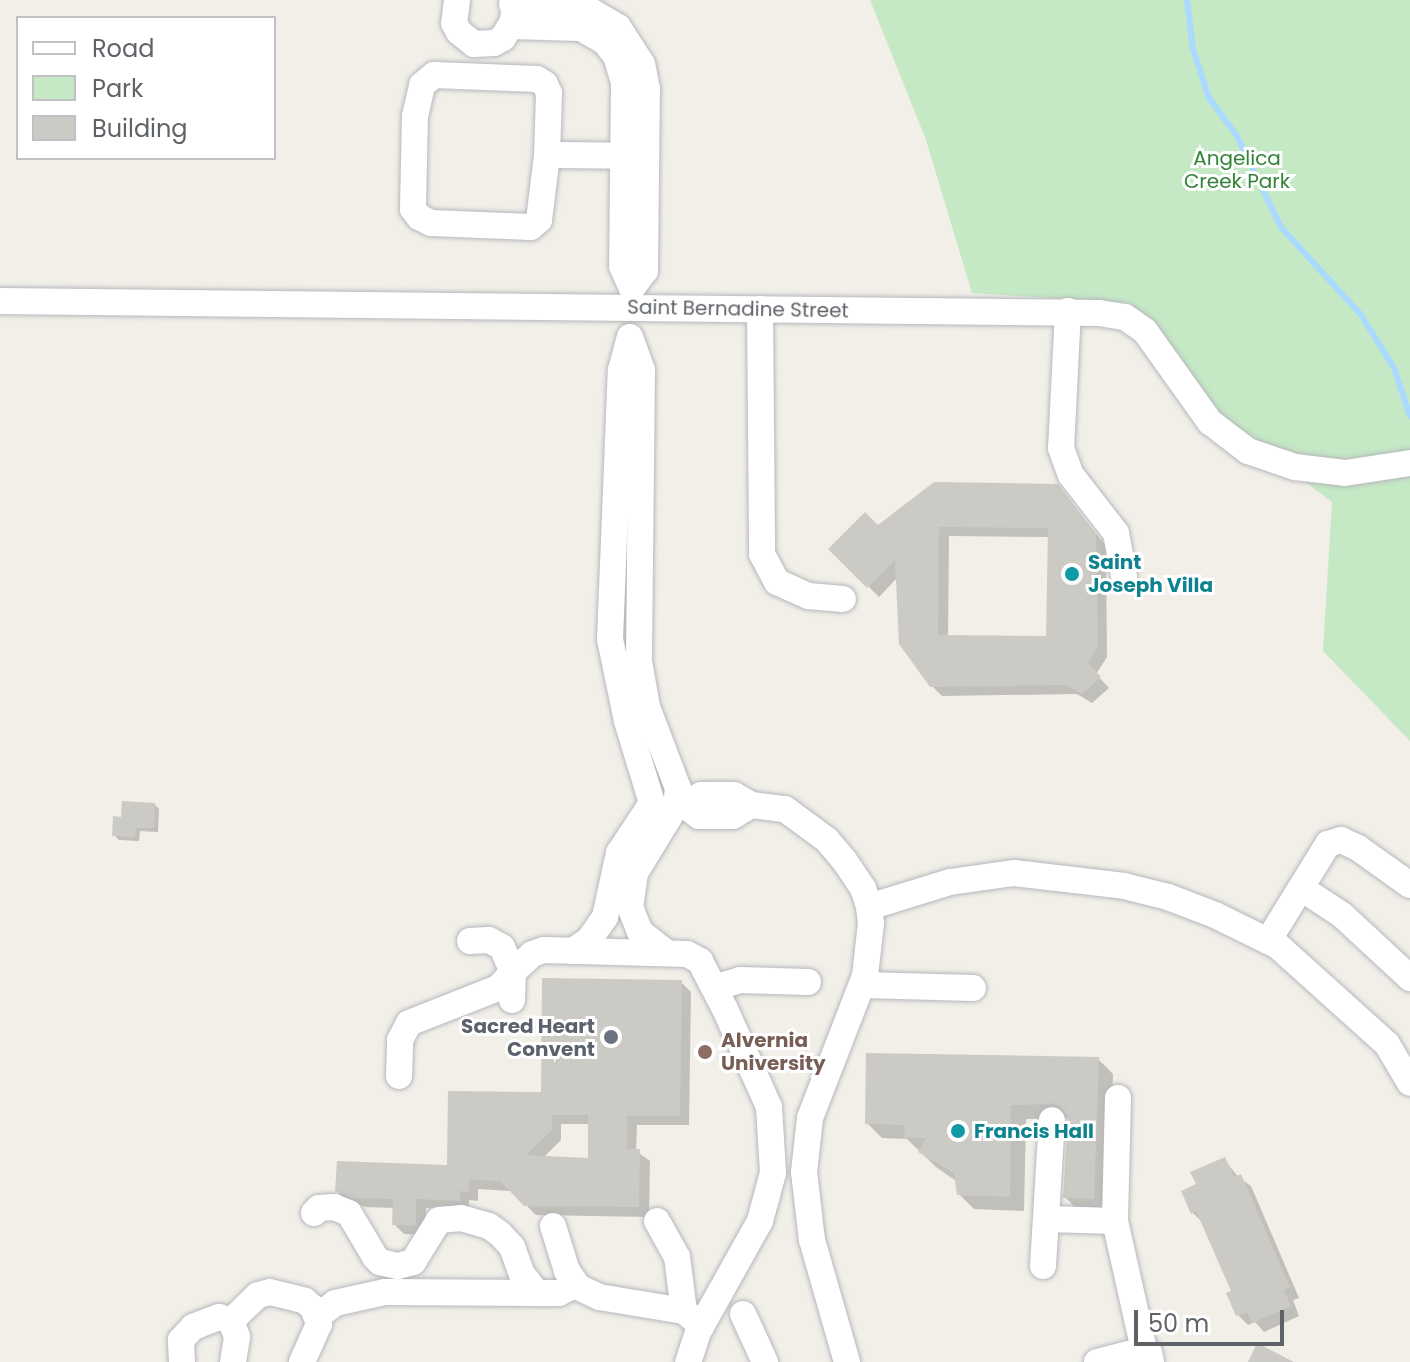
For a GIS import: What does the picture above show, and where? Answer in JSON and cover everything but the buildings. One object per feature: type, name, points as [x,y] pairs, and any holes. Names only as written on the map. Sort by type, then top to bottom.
[{"type":"street","points":[[457,0],[453,13],[459,32],[474,44],[484,45],[503,38],[511,10],[581,28],[605,42],[618,43],[635,156],[622,266],[631,298],[630,337],[621,370],[610,639],[627,721],[672,806]]},
{"type":"street","points":[[483,77],[484,45]]},
{"type":"street","points":[[434,75],[537,79],[545,84],[549,93],[547,155],[539,220],[531,227],[431,223],[419,217],[413,209],[415,116],[422,85],[434,75]]},
{"type":"street","points":[[547,155],[635,156]]},
{"type":"street","name":"Saint Bernadine Street","points":[[0,301],[631,298],[760,309],[1068,311],[1125,317],[1145,331],[1210,422],[1248,451],[1295,467],[1324,471],[1379,470],[1408,463]]},
{"type":"street","points":[[760,309],[762,554],[777,582],[808,596],[843,599]]},
{"type":"street","points":[[1068,311],[1061,448],[1071,475],[1116,533],[1124,576]]},
{"type":"street","points":[[667,953],[640,932],[620,907],[619,853],[672,806],[701,795],[734,795],[751,805],[785,809],[827,840],[863,888],[869,907],[869,956],[863,985],[810,1118],[804,1172],[812,1240],[847,1362]]},
{"type":"street","points":[[1268,941],[1328,844],[1341,840],[1395,871],[1410,885]]},
{"type":"street","points":[[869,907],[984,875],[1049,875],[1124,886],[1168,897],[1268,941],[1305,967],[1387,1044],[1406,1066]]},
{"type":"street","points":[[1301,888],[1352,923],[1410,978]]},
{"type":"street","points":[[573,951],[620,907]]},
{"type":"street","points":[[470,941],[496,942],[507,953],[513,972],[512,1000]]},
{"type":"street","points":[[399,1076],[400,1040],[409,1023],[498,988],[537,952],[667,953],[694,957],[714,988],[764,1092],[774,1145],[771,1187],[760,1221],[693,1319]]},
{"type":"street","points":[[714,988],[740,980],[808,982]]},
{"type":"street","points":[[863,985],[973,988]]},
{"type":"street","points":[[1097,1362],[1148,1356],[1115,1221],[1118,1098]]},
{"type":"street","points":[[1043,1266],[1052,1120]]},
{"type":"street","points":[[314,1213],[319,1208],[334,1207],[349,1213],[380,1262],[385,1292]]},
{"type":"street","points":[[380,1262],[398,1266],[413,1262],[439,1220],[461,1218],[489,1226],[500,1234],[512,1247],[522,1274],[537,1293]]},
{"type":"street","points":[[1046,1219],[1115,1221]]},
{"type":"street","points":[[657,1221],[677,1257],[693,1319],[688,1362]]},
{"type":"street","points":[[553,1226],[564,1264],[575,1285],[599,1297],[693,1319]]},
{"type":"street","points":[[318,1316],[335,1303],[385,1292],[559,1293],[575,1285]]},
{"type":"street","points":[[231,1321],[258,1295],[277,1286],[305,1301],[318,1316],[317,1333],[302,1362]]},
{"type":"street","points":[[743,1314],[765,1362]]},
{"type":"street","points":[[182,1362],[181,1340],[193,1327],[219,1317],[231,1321]]},
{"type":"street","points":[[231,1321],[237,1337],[233,1362]]},
{"type":"green space","name":"Angelica Creek Park","points":[[870,0],[1410,0],[1410,741],[1323,651],[1332,502],[1231,427],[1166,340],[1130,303],[972,293],[926,140]]},
{"type":"waterway","points":[[1187,0],[1193,49],[1209,98],[1237,136],[1281,227],[1361,315],[1394,368],[1410,416]]},
{"type":"place","name":"Saint Joseph Villa","points":[[1072,574]]},
{"type":"place","name":"Sacred Heart Convent","points":[[611,1037]]},
{"type":"place","name":"Alvernia University","points":[[705,1052]]},
{"type":"place","name":"Francis Hall","points":[[958,1131]]}]
